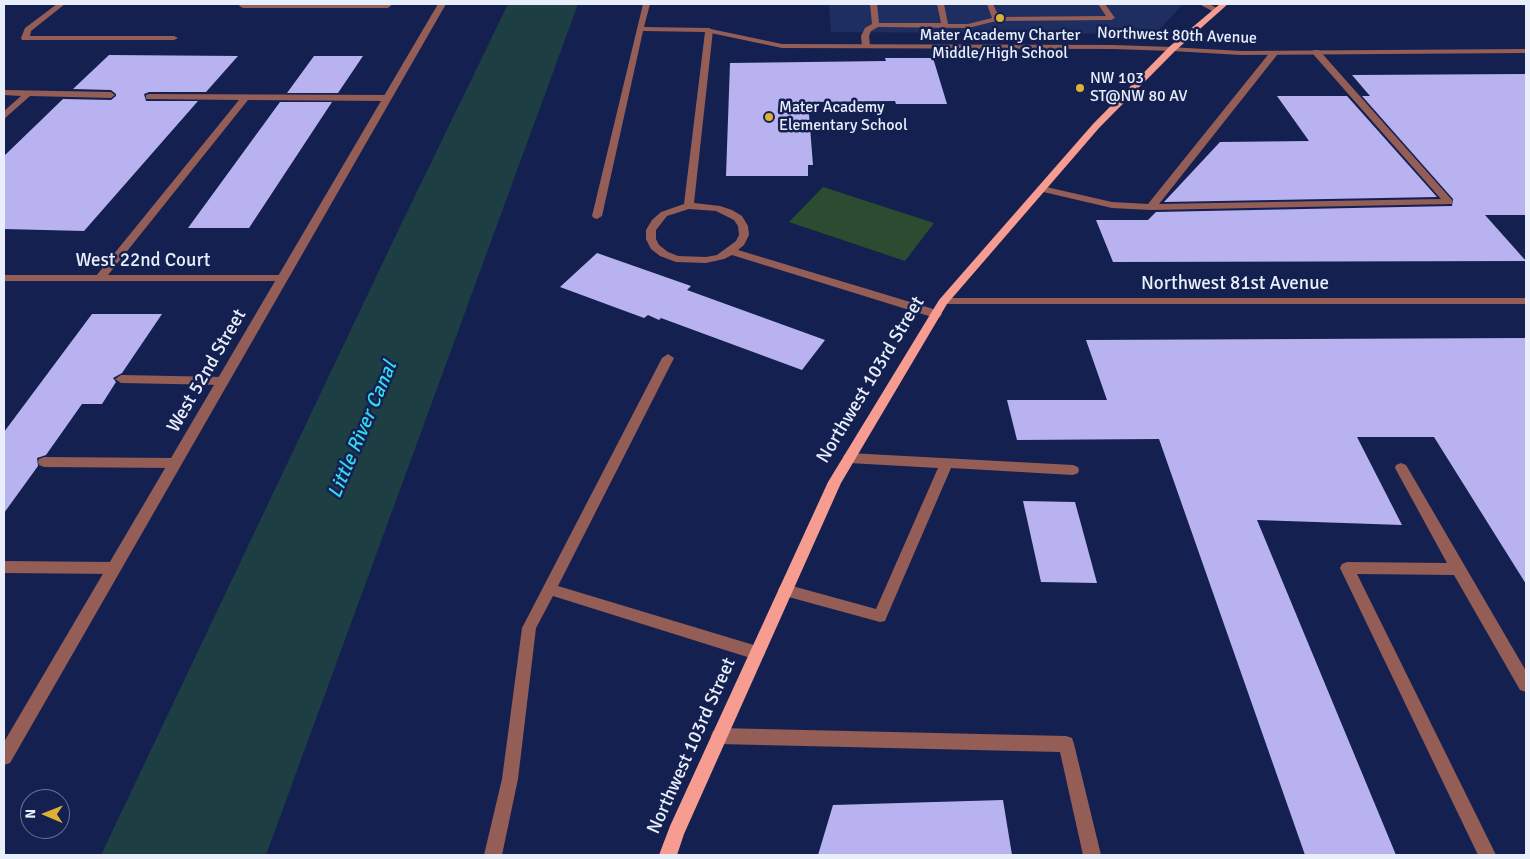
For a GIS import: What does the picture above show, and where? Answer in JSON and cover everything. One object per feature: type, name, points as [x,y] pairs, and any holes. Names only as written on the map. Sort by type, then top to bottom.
[{"type":"main road","name":"Northwest 103rd Street","points":[[668,855],[676,832],[835,482],[943,302],[1096,126],[1172,49],[1224,4]]},
{"type":"street","points":[[62,4],[28,30],[25,38],[174,38]]},
{"type":"street","points":[[244,4],[242,6],[388,6],[389,4]]},
{"type":"street","name":"West 52nd Street","points":[[4,757],[442,4]]},
{"type":"street","points":[[597,216],[646,4]]},
{"type":"street","points":[[873,4],[876,25]]},
{"type":"street","points":[[940,4],[945,26]]},
{"type":"street","points":[[990,4],[996,19]]},
{"type":"street","points":[[866,46],[865,36],[868,30],[876,25],[968,26],[996,19],[1111,18],[1102,4]]},
{"type":"street","points":[[1203,4],[1218,10]]},
{"type":"street","name":"Northwest 80th Avenue","points":[[640,29],[710,30],[782,46],[1112,47],[1241,54],[1274,52],[1526,51]]},
{"type":"street","points":[[689,206],[710,30]]},
{"type":"street","points":[[1151,206],[1274,52]]},
{"type":"street","points":[[1042,189],[1112,205],[1449,202],[1316,52]]},
{"type":"street","points":[[4,93],[111,95]]},
{"type":"street","points":[[4,116],[28,93]]},
{"type":"street","points":[[149,97],[387,98]]},
{"type":"street","points":[[100,278],[245,98]]},
{"type":"street","points":[[689,206],[717,208],[729,212],[738,218],[743,226],[744,235],[740,243],[731,251],[720,257],[691,261],[664,254],[655,247],[651,239],[651,230],[664,214],[689,206]]},
{"type":"street","points":[[731,251],[936,314]]},
{"type":"street","name":"West 22nd Court","points":[[4,278],[282,278]]},
{"type":"street","name":"Northwest 81st Avenue","points":[[943,302],[1526,300]]},
{"type":"street","points":[[493,855],[510,779],[529,628],[668,358]]},
{"type":"street","points":[[121,380],[222,381]]},
{"type":"street","points":[[849,458],[1073,470]]},
{"type":"street","points":[[44,462],[175,463]]},
{"type":"street","points":[[785,590],[880,616],[947,463]]},
{"type":"street","points":[[1401,468],[1526,685]]},
{"type":"street","points":[[4,567],[114,568]]},
{"type":"street","points":[[1458,569],[1347,568],[1487,855]]},
{"type":"street","points":[[549,590],[757,652]]},
{"type":"street","points":[[719,736],[1066,744],[1092,855]]},
{"type":"shaded area","name":"Mater Academy Charter Middle/High School","points":[[829,4],[1183,4],[1155,34],[831,32]]},
{"type":"green space","points":[[823,187],[934,223],[905,261],[789,222]]},
{"type":"water","name":"Little River Canal","points":[[508,4],[578,4],[266,855],[101,855],[395,237]]},
{"type":"building","points":[[109,55],[238,56],[206,92],[149,92],[144,94],[146,101],[198,101],[84,231],[4,229],[4,156],[63,99],[111,100],[116,96],[111,90],[73,89]]},
{"type":"building","points":[[314,56],[363,56],[338,93],[287,93]]},
{"type":"building","name":"Mater Academy Elementary School","points":[[885,58],[933,58],[947,104],[896,104],[895,101],[808,102],[813,165],[808,165],[808,176],[726,176],[730,63],[886,61]]},
{"type":"building","points":[[1526,74],[1526,215],[1485,215],[1526,261],[1113,262],[1096,220],[1148,220],[1156,212],[1452,206],[1453,199],[1362,96],[1370,96],[1352,75]]},
{"type":"building","points":[[1277,96],[1347,96],[1437,197],[1164,202],[1220,142],[1309,141]]},
{"type":"building","points":[[280,102],[332,102],[249,228],[188,228]]},
{"type":"building","points":[[597,253],[691,286],[687,290],[825,340],[802,370],[661,318],[659,320],[648,315],[644,318],[560,287]]},
{"type":"building","points":[[92,314],[162,314],[122,373],[113,378],[116,382],[102,404],[82,404],[46,455],[37,458],[38,466],[4,513],[4,432]]},
{"type":"building","points":[[1526,338],[1526,584],[1434,437],[1357,437],[1402,525],[1257,520],[1396,855],[1305,855],[1159,439],[1017,440],[1007,400],[1107,400],[1086,340]]},
{"type":"building","points":[[1023,501],[1075,502],[1097,583],[1041,582]]},
{"type":"building","points":[[1003,800],[1012,855],[818,855],[833,805]]},
{"type":"place","name":"Mater Academy Charter Middle/High School","points":[[1000,18]]},
{"type":"place","name":"NW 103 ST@NW 80 AV","points":[[1080,88]]},
{"type":"place","name":"Mater Academy Elementary School","points":[[769,117]]}]
